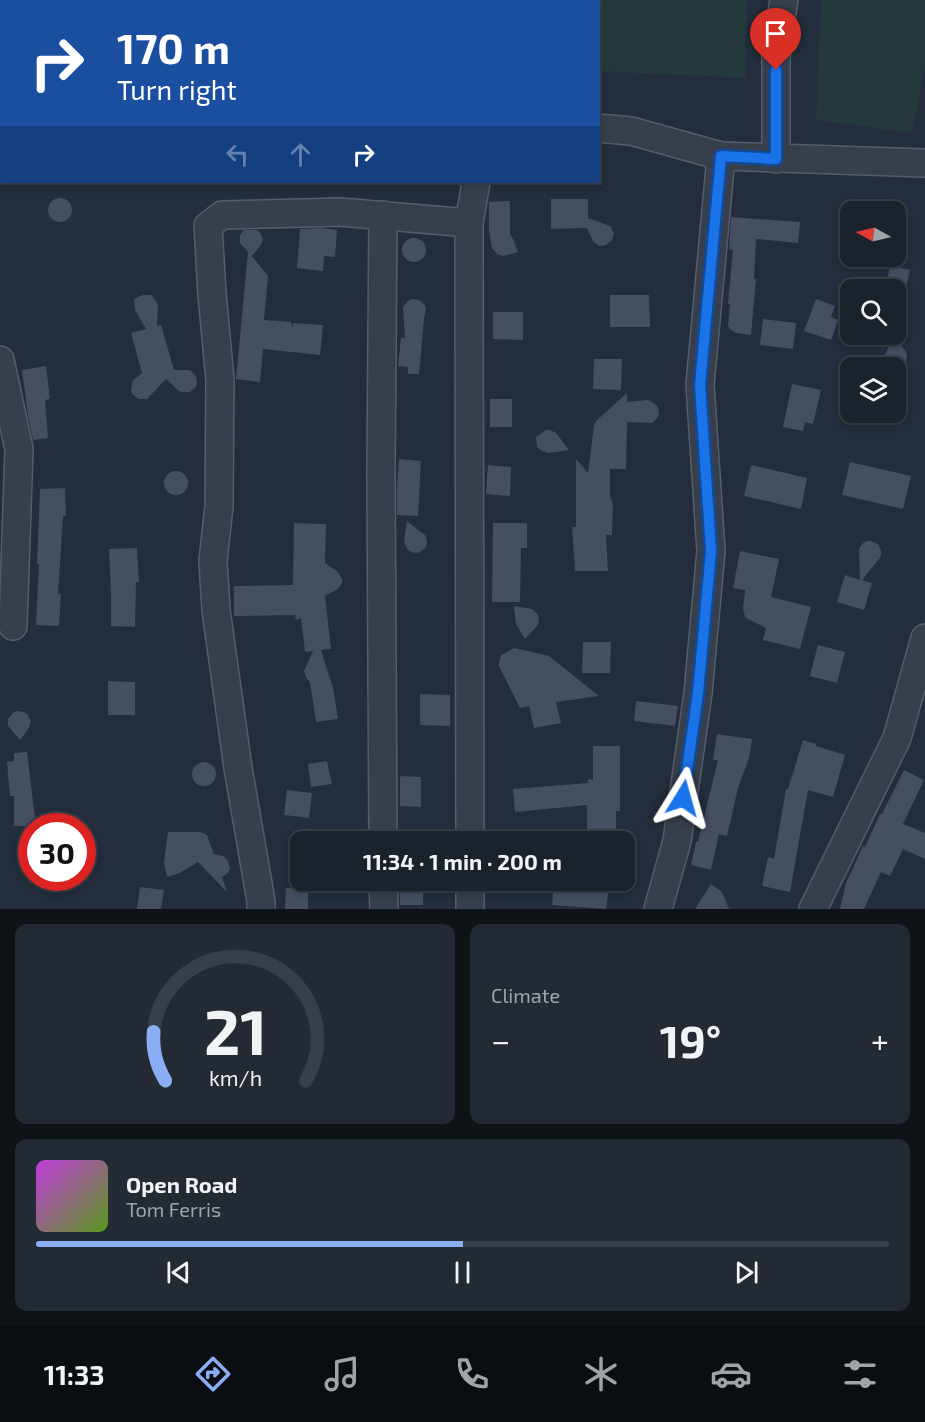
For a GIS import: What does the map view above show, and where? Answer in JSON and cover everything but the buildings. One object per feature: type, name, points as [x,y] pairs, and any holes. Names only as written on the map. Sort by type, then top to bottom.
[{"type":"street","points":[[776,159],[776,48],[784,0]]},
{"type":"street","points":[[600,128],[631,131],[721,156],[925,163]]},
{"type":"street","points":[[658,909],[677,841],[698,693],[711,551],[700,385],[721,156]]},
{"type":"street","points":[[470,831],[468,223],[476,183]]},
{"type":"street","points":[[261,909],[216,610],[213,561],[219,506],[220,380],[208,226],[222,215],[340,212],[468,223]]},
{"type":"street","points":[[383,215],[381,462],[383,831]]},
{"type":"street","points":[[0,360],[19,449],[14,626]]},
{"type":"street","points":[[813,909],[897,738],[925,639]]},
{"type":"street","points":[[383,891],[384,909]]},
{"type":"street","points":[[470,891],[470,909]]},
{"type":"green space","points":[[600,0],[747,0],[745,78],[600,71]]},
{"type":"green space","points":[[821,0],[925,0],[925,69],[912,133],[816,120]]},
{"type":"route","points":[[683,798],[698,693],[711,551],[700,385],[721,156],[776,159],[776,70]]}]
